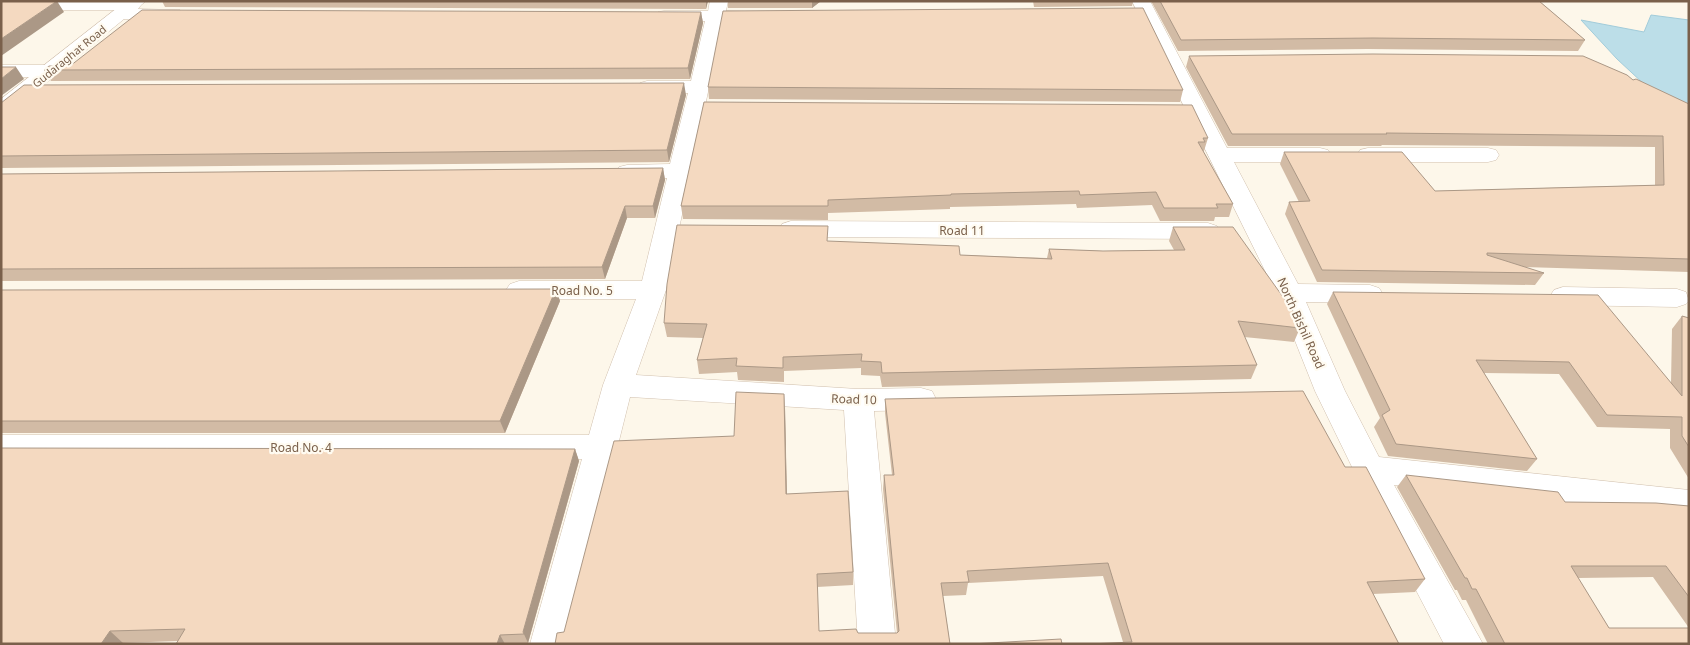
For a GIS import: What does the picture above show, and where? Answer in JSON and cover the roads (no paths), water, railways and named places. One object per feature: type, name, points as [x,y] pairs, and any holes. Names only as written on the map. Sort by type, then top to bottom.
[{"type":"street","points":[[1,6],[130,7],[191,14]]},
{"type":"street","name":"Gudaraghat Road","points":[[1,110],[28,89],[54,80],[130,7]]},
{"type":"street","points":[[645,16],[717,8],[774,15]]},
{"type":"street","points":[[549,644],[618,385],[677,229],[680,171],[704,100],[717,8]]},
{"type":"street","name":"North Bishil Road","points":[[1139,9],[1181,59],[1187,110],[1219,155],[1289,293],[1330,391],[1368,468],[1464,644]]},
{"type":"street","points":[[1,71],[54,80]]},
{"type":"street","points":[[631,87],[704,100]]},
{"type":"street","points":[[1219,155],[1488,155]]},
{"type":"street","points":[[601,172],[680,171]]},
{"type":"street","name":"Road 11","points":[[765,229],[1257,231]]},
{"type":"street","name":"Road No. 5","points":[[493,290],[653,290]]},
{"type":"street","points":[[1289,293],[1398,294]]},
{"type":"street","points":[[1538,296],[1677,298]]},
{"type":"street","name":"Road 10","points":[[618,385],[858,400],[947,398]]},
{"type":"street","points":[[1301,391],[1330,391]]},
{"type":"street","points":[[858,400],[877,644]]},
{"type":"street","name":"Road No. 4","points":[[1,447],[601,447]]},
{"type":"street","points":[[1368,468],[1689,504]]},
{"type":"water","points":[[1651,15],[1689,20],[1689,105],[1645,85],[1617,59],[1581,20],[1644,32]]}]
